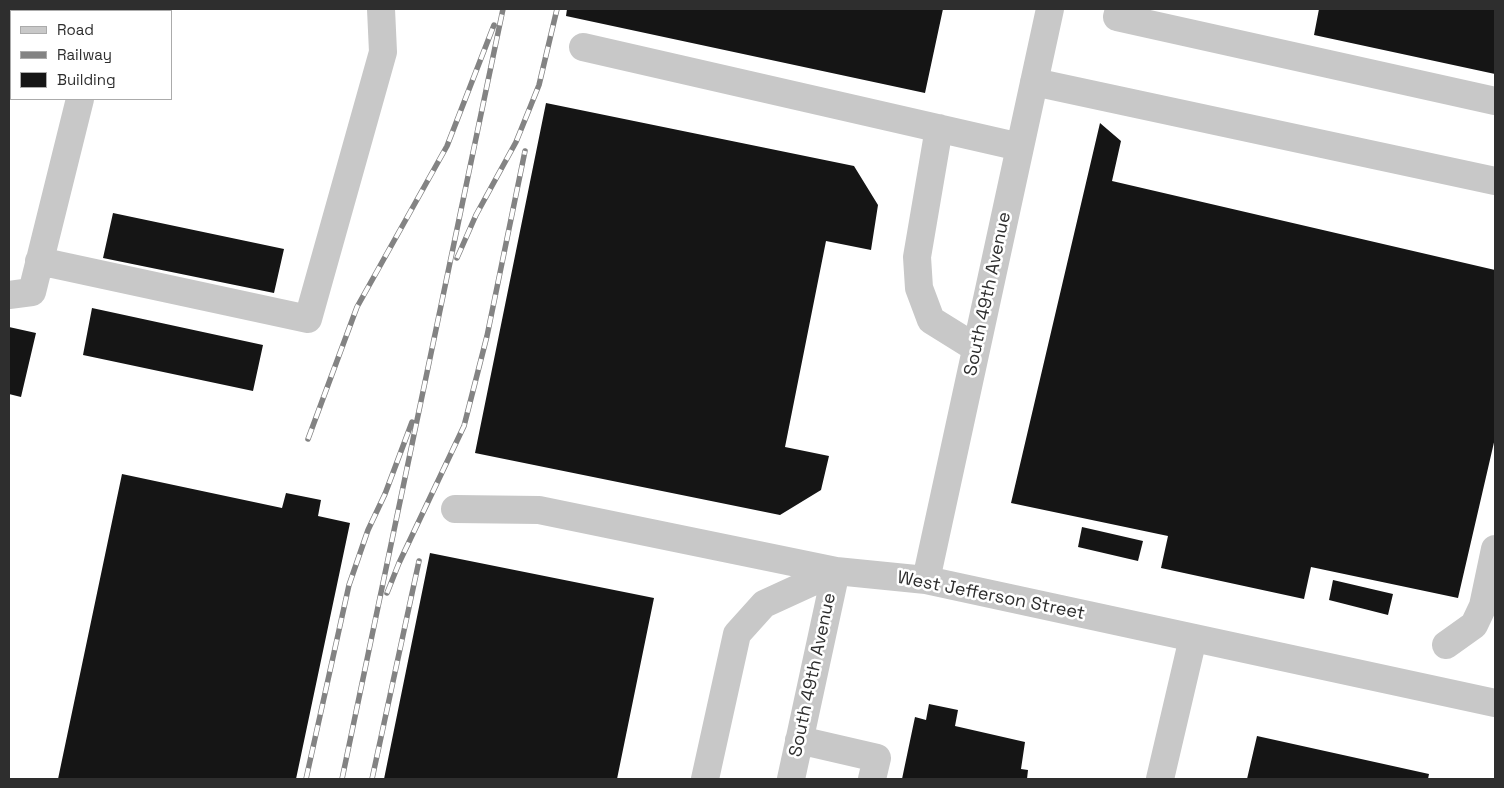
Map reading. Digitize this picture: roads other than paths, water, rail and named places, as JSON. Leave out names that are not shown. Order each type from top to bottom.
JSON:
[{"type":"street","points":[[39,261],[308,319],[383,52],[382,9]]},
{"type":"street","name":"South 49th Avenue","points":[[926,580],[1050,9]]},
{"type":"street","points":[[1119,9],[1117,17],[1495,101]]},
{"type":"street","points":[[583,47],[1020,147]]},
{"type":"street","points":[[1034,82],[1495,181]]},
{"type":"street","points":[[9,294],[32,292],[80,100]]},
{"type":"street","points":[[939,128],[917,257],[919,288],[931,320],[976,348]]},
{"type":"street","name":"West Jefferson Street","points":[[454,509],[539,510],[836,571],[926,580],[1495,703]]},
{"type":"street","points":[[1446,645],[1474,625],[1483,606],[1495,549]]},
{"type":"street","points":[[705,779],[737,634],[764,604],[836,571]]},
{"type":"street","name":"South 49th Avenue","points":[[791,779],[836,571]]},
{"type":"street","points":[[1160,779],[1193,638]]},
{"type":"street","points":[[799,740],[877,758],[872,779]]},
{"type":"railway","points":[[342,779],[503,9]]},
{"type":"railway","points":[[457,258],[476,215],[516,142],[531,105],[539,85],[557,9]]},
{"type":"railway","points":[[308,439],[357,307],[447,146],[494,25]]},
{"type":"railway","points":[[387,593],[399,563],[464,426],[487,336],[525,151]]},
{"type":"railway","points":[[306,779],[349,585],[368,530],[385,494],[412,422]]},
{"type":"railway","points":[[372,779],[419,561]]}]
